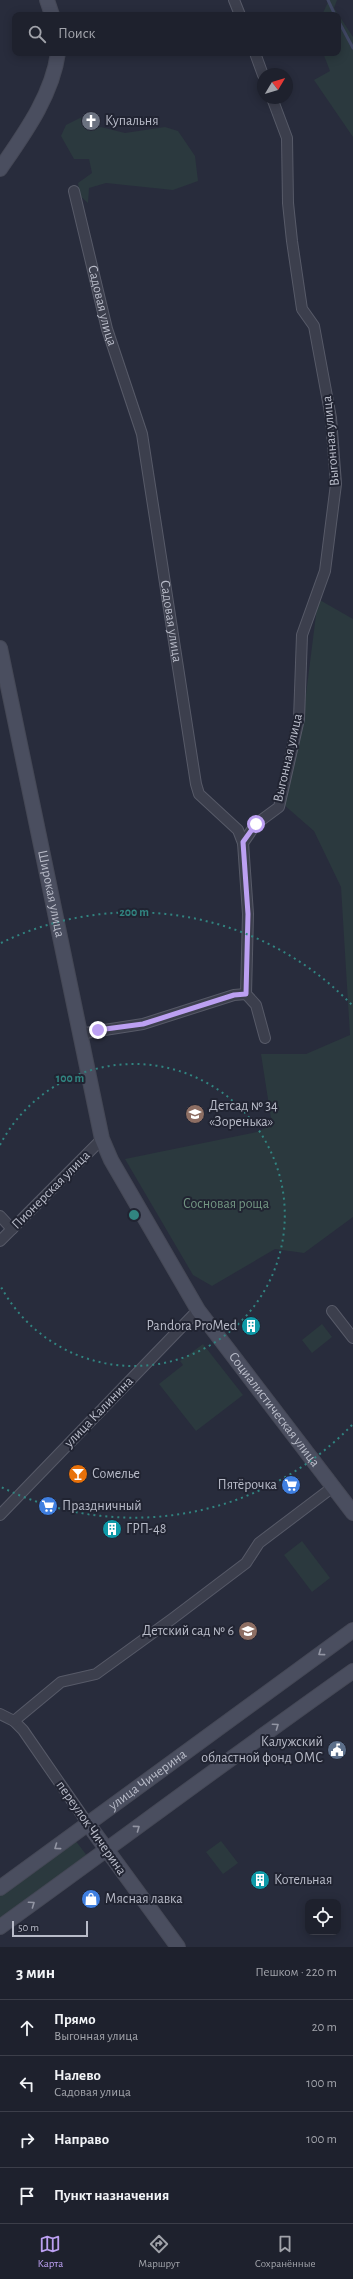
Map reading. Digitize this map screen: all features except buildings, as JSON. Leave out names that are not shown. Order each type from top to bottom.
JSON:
[{"type":"street","points":[[47,0],[51,12]]},
{"type":"street","points":[[234,0],[239,12]]},
{"type":"street","points":[[0,169],[24,135],[51,83],[57,56]]},
{"type":"street","points":[[256,56],[260,68]]},
{"type":"street","name":"Выгонная улица","points":[[243,842],[256,824],[279,807],[299,720],[302,634],[325,570],[336,484],[331,418],[314,326],[302,309],[292,241],[288,203],[287,138],[274,104]]},
{"type":"street","name":"Садовая улица","points":[[74,191],[107,330],[142,434],[196,784],[199,794],[238,830],[243,842],[248,914],[246,994]]},
{"type":"street","name":"Широкая улица","points":[[0,648],[78,1034],[102,1139]]},
{"type":"street","points":[[78,1034],[143,1024],[234,995],[246,994],[256,1005],[265,1038]]},
{"type":"street","name":"Пионерская улица","points":[[0,1241],[102,1139]]},
{"type":"street","name":"Социалистическая улица","points":[[102,1139],[111,1160],[198,1310],[353,1513]]},
{"type":"street","points":[[0,1216],[12,1229]]},
{"type":"street","name":"улица Калинина","points":[[0,1515],[198,1310]]},
{"type":"street","points":[[332,1311],[353,1338]]},
{"type":"street","points":[[14,1721],[61,1682],[96,1674],[172,1619],[246,1563],[259,1543],[333,1487]]},
{"type":"street","name":"улица Чичерина","points":[[0,1888],[353,1630]]},
{"type":"street","points":[[0,1926],[107,1851],[259,1737],[353,1671]]},
{"type":"street","name":"переулок Чичерина","points":[[0,1714],[14,1721],[178,1947]]},
{"type":"green space","points":[[329,0],[337,0],[334,8],[337,12],[323,12]]},
{"type":"green space","points":[[341,19],[353,37],[353,137],[314,80],[330,71],[324,56],[341,56]]},
{"type":"green space","points":[[82,117],[87,130],[101,127],[125,133],[165,127],[178,131],[195,156],[198,181],[173,190],[106,183],[89,188],[88,203],[80,196],[78,183],[92,173],[89,159],[74,159],[61,136],[66,125]]},
{"type":"green space","name":"Сосновая роща","points":[[318,599],[353,619],[353,1217],[304,1253],[275,1249],[212,1286],[193,1275],[125,1159],[257,1132],[272,1125],[261,1054],[306,1054],[350,1035],[341,887],[314,831],[283,804],[303,718]]},
{"type":"green space","points":[[322,1324],[332,1337],[312,1353],[302,1340]]},
{"type":"green space","points":[[203,1344],[243,1395],[196,1431],[159,1384],[183,1365],[180,1361]]},
{"type":"green space","points":[[302,1541],[330,1578],[312,1592],[284,1555]]},
{"type":"green space","points":[[72,1836],[91,1861],[0,1926],[0,1888]]},
{"type":"green space","points":[[221,1841],[238,1863],[223,1874],[206,1852]]},
{"type":"waterway","points":[[328,0],[334,12]]},
{"type":"waterway","points":[[341,26],[353,48]]},
{"type":"place","name":"Купальня","points":[[91,121]]},
{"type":"place","name":"Детсад № 34 «Зоренька»","points":[[195,1114]]},
{"type":"place","name":"Pandora ProMed","points":[[251,1326]]},
{"type":"place","name":"Сомелье","points":[[78,1474]]},
{"type":"place","name":"Пятёрочка","points":[[291,1485]]},
{"type":"place","name":"Праздничный","points":[[48,1506]]},
{"type":"place","name":"ГРП-48","points":[[112,1529]]},
{"type":"place","name":"Детский сад № 6","points":[[248,1631]]},
{"type":"place","name":"Калужский областной фонд ОМС","points":[[337,1750]]},
{"type":"place","name":"Котельная","points":[[260,1880]]},
{"type":"place","name":"Мясная лавка","points":[[91,1899]]},
{"type":"route","points":[[98,1030],[143,1024],[234,995],[246,994],[248,914],[243,842],[256,824]]}]
